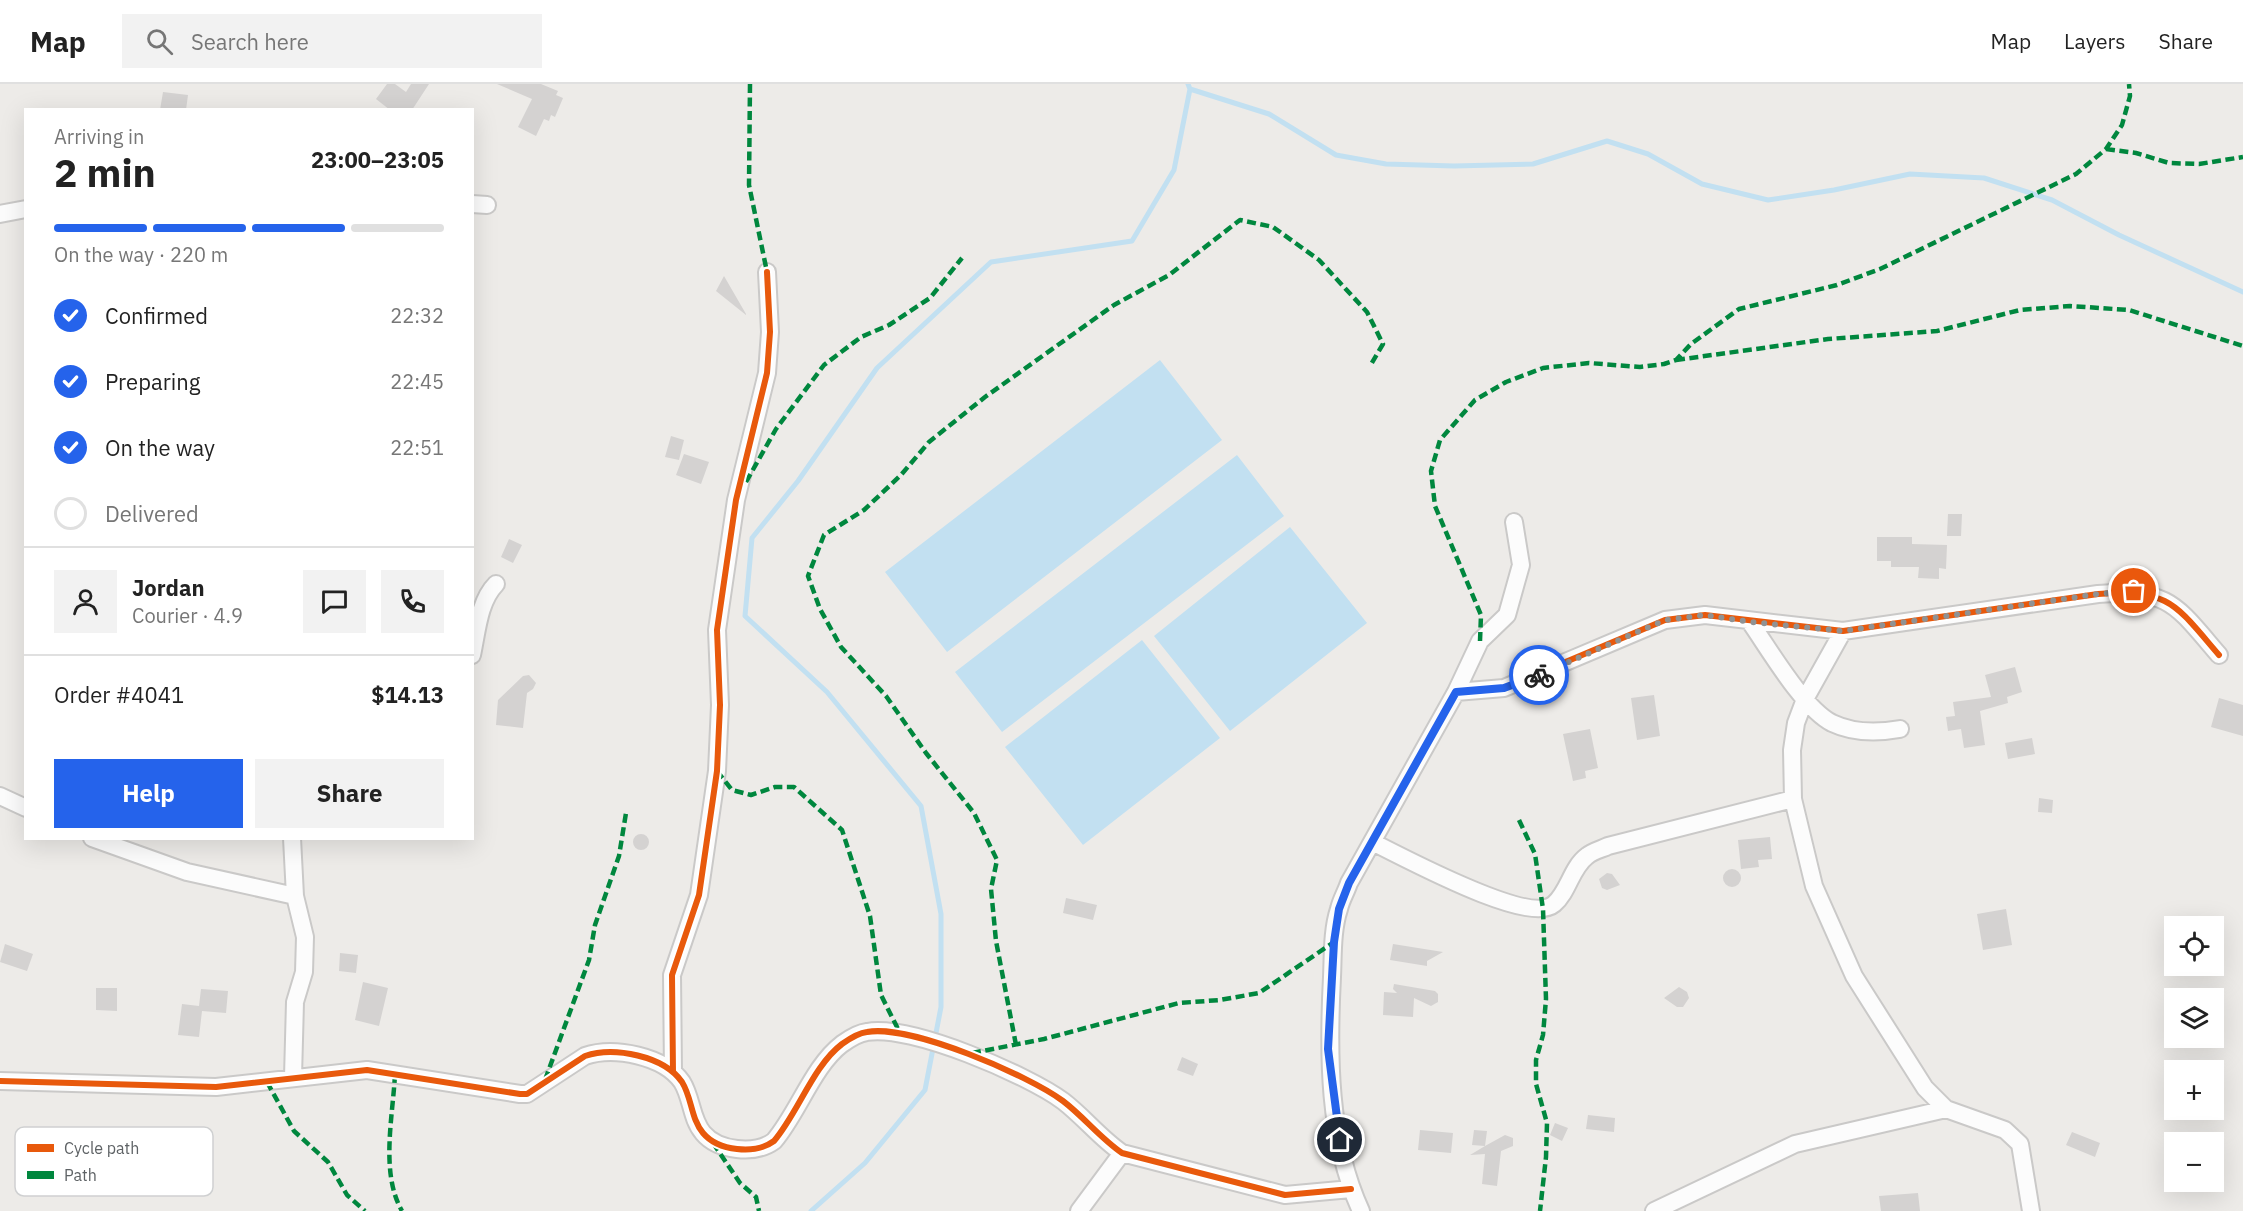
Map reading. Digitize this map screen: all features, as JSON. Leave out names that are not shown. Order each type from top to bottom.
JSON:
[{"type":"street","points":[[0,214],[24,209]]},
{"type":"street","points":[[673,1072],[672,975],[699,895],[717,771],[720,705],[717,630],[736,500],[767,373],[770,332],[767,272]]},
{"type":"street","points":[[1361,1211],[1351,1189],[1340,1140],[1328,1049],[1334,942],[1339,909],[1372,842],[1456,692],[1480,641],[1507,615],[1521,565],[1514,522]]},
{"type":"street","points":[[474,647],[485,600],[496,584]]},
{"type":"street","points":[[1456,692],[1504,688],[1665,620],[1705,615],[1843,631],[2098,594],[2134,591],[2160,597],[2182,612],[2220,655]]},
{"type":"street","points":[[1750,622],[1805,699],[1831,722],[1860,732],[1900,729]]},
{"type":"street","points":[[1843,631],[1805,699],[1796,723],[1792,750],[1793,799],[1814,886],[1854,976],[1925,1088],[1946,1109],[2005,1130],[2020,1144],[2031,1211]]},
{"type":"street","points":[[0,796],[24,807]]},
{"type":"street","points":[[1372,842],[1468,889],[1523,908],[1543,909],[1552,905],[1563,893],[1572,874],[1587,855],[1608,846],[1793,799]]},
{"type":"street","points":[[98,840],[187,872],[295,896]]},
{"type":"street","points":[[292,840],[295,896],[305,937],[304,972],[294,1002],[293,1077]]},
{"type":"street","points":[[0,1081],[216,1087],[367,1070],[527,1094],[585,1056],[611,1053],[646,1059],[673,1072],[682,1083],[696,1123],[707,1137],[712,1142],[746,1151],[767,1147],[783,1131],[826,1060],[842,1044],[856,1035],[873,1031],[950,1046],[1064,1102],[1106,1142],[1122,1153],[1285,1195],[1351,1189]]},
{"type":"street","points":[[1654,1211],[1795,1144],[1946,1109]]},
{"type":"street","points":[[1079,1211],[1122,1153]]},
{"type":"water","points":[[1160,360],[1222,440],[947,652],[885,572]]},
{"type":"water","points":[[1237,455],[1284,516],[1002,732],[955,672]]},
{"type":"water","points":[[1290,527],[1367,623],[1230,731],[1154,636]]},
{"type":"water","points":[[1142,640],[1220,738],[1083,845],[1005,747]]},
{"type":"building","points":[[387,84],[395,84],[406,92],[411,84],[429,84],[413,108],[387,108],[376,99]]},
{"type":"building","points":[[497,84],[541,84],[558,91],[556,95],[563,98],[555,117],[551,115],[549,121],[544,119],[536,136],[518,127],[532,99]]},
{"type":"building","points":[[163,92],[188,95],[186,108],[160,108]]},
{"type":"building","points":[[724,276],[746,314],[746,315],[716,291]]},
{"type":"building","points":[[671,436],[684,440],[679,460],[665,457]]},
{"type":"building","points":[[684,454],[709,462],[701,484],[676,475]]},
{"type":"building","points":[[1948,514],[1962,514],[1961,536],[1947,536]]},
{"type":"building","points":[[1877,537],[1912,537],[1912,544],[1947,545],[1946,569],[1939,568],[1939,579],[1918,578],[1919,567],[1891,567],[1891,561],[1877,561]]},
{"type":"building","points":[[509,539],[522,545],[513,563],[501,557]]},
{"type":"building","points":[[2015,667],[2022,692],[2007,697],[2008,703],[1980,711],[1985,745],[1964,748],[1961,729],[1948,731],[1946,717],[1955,716],[1953,702],[1991,697],[1985,675]]},
{"type":"building","points":[[529,675],[536,683],[527,693],[523,728],[496,725],[498,700],[523,676]]},
{"type":"building","points":[[1654,695],[1660,736],[1637,740],[1631,698]]},
{"type":"building","points":[[2219,698],[2243,705],[2243,736],[2211,727]]},
{"type":"building","points":[[1590,729],[1598,768],[1585,771],[1586,778],[1573,781],[1563,734]]},
{"type":"building","points":[[2032,738],[2035,754],[2008,759],[2005,743]]},
{"type":"building","points":[[2039,798],[2053,800],[2052,813],[2038,812]]},
{"type":"building","points":[[638,834],[644,834],[649,842],[647,848],[638,850],[633,845],[633,839]]},
{"type":"building","points":[[1770,837],[1772,859],[1758,860],[1759,867],[1741,869],[1738,840]]},
{"type":"building","points":[[1732,869],[1738,872],[1741,878],[1738,884],[1732,887],[1726,884],[1723,878],[1726,872]]},
{"type":"building","points":[[1607,873],[1612,874],[1620,885],[1607,890],[1602,888],[1599,879]]},
{"type":"building","points":[[1066,898],[1097,905],[1093,920],[1063,913]]},
{"type":"building","points":[[2006,909],[2012,945],[1983,950],[1977,914]]},
{"type":"building","points":[[5,944],[33,954],[27,971],[0,962]]},
{"type":"building","points":[[1393,944],[1443,952],[1427,961],[1427,966],[1390,960]]},
{"type":"building","points":[[340,953],[358,955],[356,973],[339,971]]},
{"type":"building","points":[[363,982],[388,988],[379,1026],[355,1020]]},
{"type":"building","points":[[1394,984],[1435,991],[1438,994],[1438,1002],[1431,1006],[1414,998],[1413,1017],[1383,1015],[1384,992],[1397,993],[1393,989]]},
{"type":"building","points":[[1679,987],[1687,992],[1689,998],[1683,1007],[1677,1007],[1664,998]]},
{"type":"building","points":[[96,988],[117,988],[117,1011],[96,1010]]},
{"type":"building","points":[[201,989],[228,991],[226,1013],[202,1011],[199,1037],[178,1035],[182,1004],[199,1006]]},
{"type":"building","points":[[1182,1057],[1198,1064],[1193,1076],[1177,1070]]},
{"type":"building","points":[[1588,1115],[1615,1118],[1614,1132],[1586,1129]]},
{"type":"building","points":[[1555,1123],[1568,1128],[1562,1141],[1550,1135]]},
{"type":"building","points":[[1420,1130],[1453,1133],[1451,1153],[1418,1150]]},
{"type":"building","points":[[1474,1130],[1487,1131],[1485,1146],[1472,1145]]},
{"type":"building","points":[[2072,1132],[2100,1143],[2095,1157],[2066,1145]]},
{"type":"building","points":[[1505,1135],[1513,1138],[1513,1146],[1501,1151],[1497,1186],[1482,1184],[1485,1154],[1470,1155]]},
{"type":"building","points":[[1918,1193],[1920,1211],[1881,1211],[1879,1196]]},
{"type":"waterway","points":[[811,1211],[865,1163],[925,1090],[941,1007],[941,914],[921,806],[827,692],[745,616],[752,538],[798,481],[877,368],[991,262],[1132,241],[1174,170],[1190,89],[1188,84]]},
{"type":"waterway","points":[[1190,89],[1269,114],[1336,155],[1386,164],[1454,166],[1533,164],[1607,141],[1648,154],[1702,184],[1768,200],[1834,190],[1910,174],[1984,178],[2052,200],[2119,235],[2243,292]]},
{"type":"marked path","points":[[750,84],[749,185],[767,272]]},
{"type":"marked path","points":[[1480,641],[1481,615],[1435,506],[1431,471],[1440,440],[1475,400],[1506,382],[1543,368],[1589,363],[1640,367],[1664,364],[1676,360],[1691,344],[1739,309],[1837,285],[1880,269],[2076,174],[2106,149],[2122,125],[2130,96],[2129,84]]},
{"type":"marked path","points":[[2106,149],[2136,153],[2169,163],[2199,164],[2243,157]]},
{"type":"marked path","points":[[1016,1045],[996,941],[991,889],[997,860],[974,813],[926,753],[886,696],[841,647],[820,609],[808,576],[824,535],[864,510],[901,475],[929,442],[985,397],[1114,305],[1169,275],[1240,220],[1273,227],[1319,260],[1367,312],[1383,344],[1370,366]]},
{"type":"marked path","points":[[746,482],[776,429],[824,365],[861,337],[889,325],[930,298],[962,258]]},
{"type":"marked path","points":[[1676,360],[1828,339],[1937,331],[2020,310],[2070,306],[2129,310],[2243,346]]},
{"type":"marked path","points":[[717,771],[732,790],[751,795],[775,787],[794,787],[842,830],[870,916],[881,995],[901,1035]]},
{"type":"marked path","points":[[545,1080],[589,960],[595,925],[619,856],[626,813]]},
{"type":"marked path","points":[[1519,820],[1535,854],[1543,909],[1546,999],[1543,1035],[1536,1060],[1536,1084],[1547,1123],[1540,1211]]},
{"type":"marked path","points":[[972,1053],[1044,1039],[1179,1003],[1220,1000],[1259,993],[1334,942]]},
{"type":"marked path","points":[[395,1074],[389,1144],[391,1179],[402,1211]]},
{"type":"marked path","points":[[267,1082],[294,1131],[328,1162],[347,1195],[365,1211]]},
{"type":"marked path","points":[[713,1143],[740,1183],[756,1197],[759,1211]]},
{"type":"cycle path","points":[[673,1072],[672,975],[699,895],[717,771],[720,705],[717,630],[736,500],[767,373],[770,332],[767,272]]},
{"type":"cycle path","points":[[1456,692],[1504,688],[1665,620],[1705,615],[1843,631],[2098,594],[2141,594],[2169,604],[2192,623],[2219,655]]},
{"type":"cycle path","points":[[0,1081],[216,1087],[367,1070],[527,1094],[585,1056],[597,1053],[624,1053],[651,1060],[674,1073],[685,1088],[696,1121],[703,1133],[718,1144],[747,1149],[757,1148],[774,1141],[783,1130],[814,1077],[832,1053],[842,1044],[864,1033],[886,1032],[939,1043],[1024,1078],[1063,1101],[1122,1153],[1285,1195],[1351,1189]]},
{"type":"way so far","points":[[1539,675],[1665,620],[1686,615],[1705,615],[1843,631],[2098,594],[2134,591]]},
{"type":"route","points":[[1340,1140],[1328,1049],[1334,942],[1339,909],[1349,883],[1456,692],[1504,688],[1539,675]]}]
